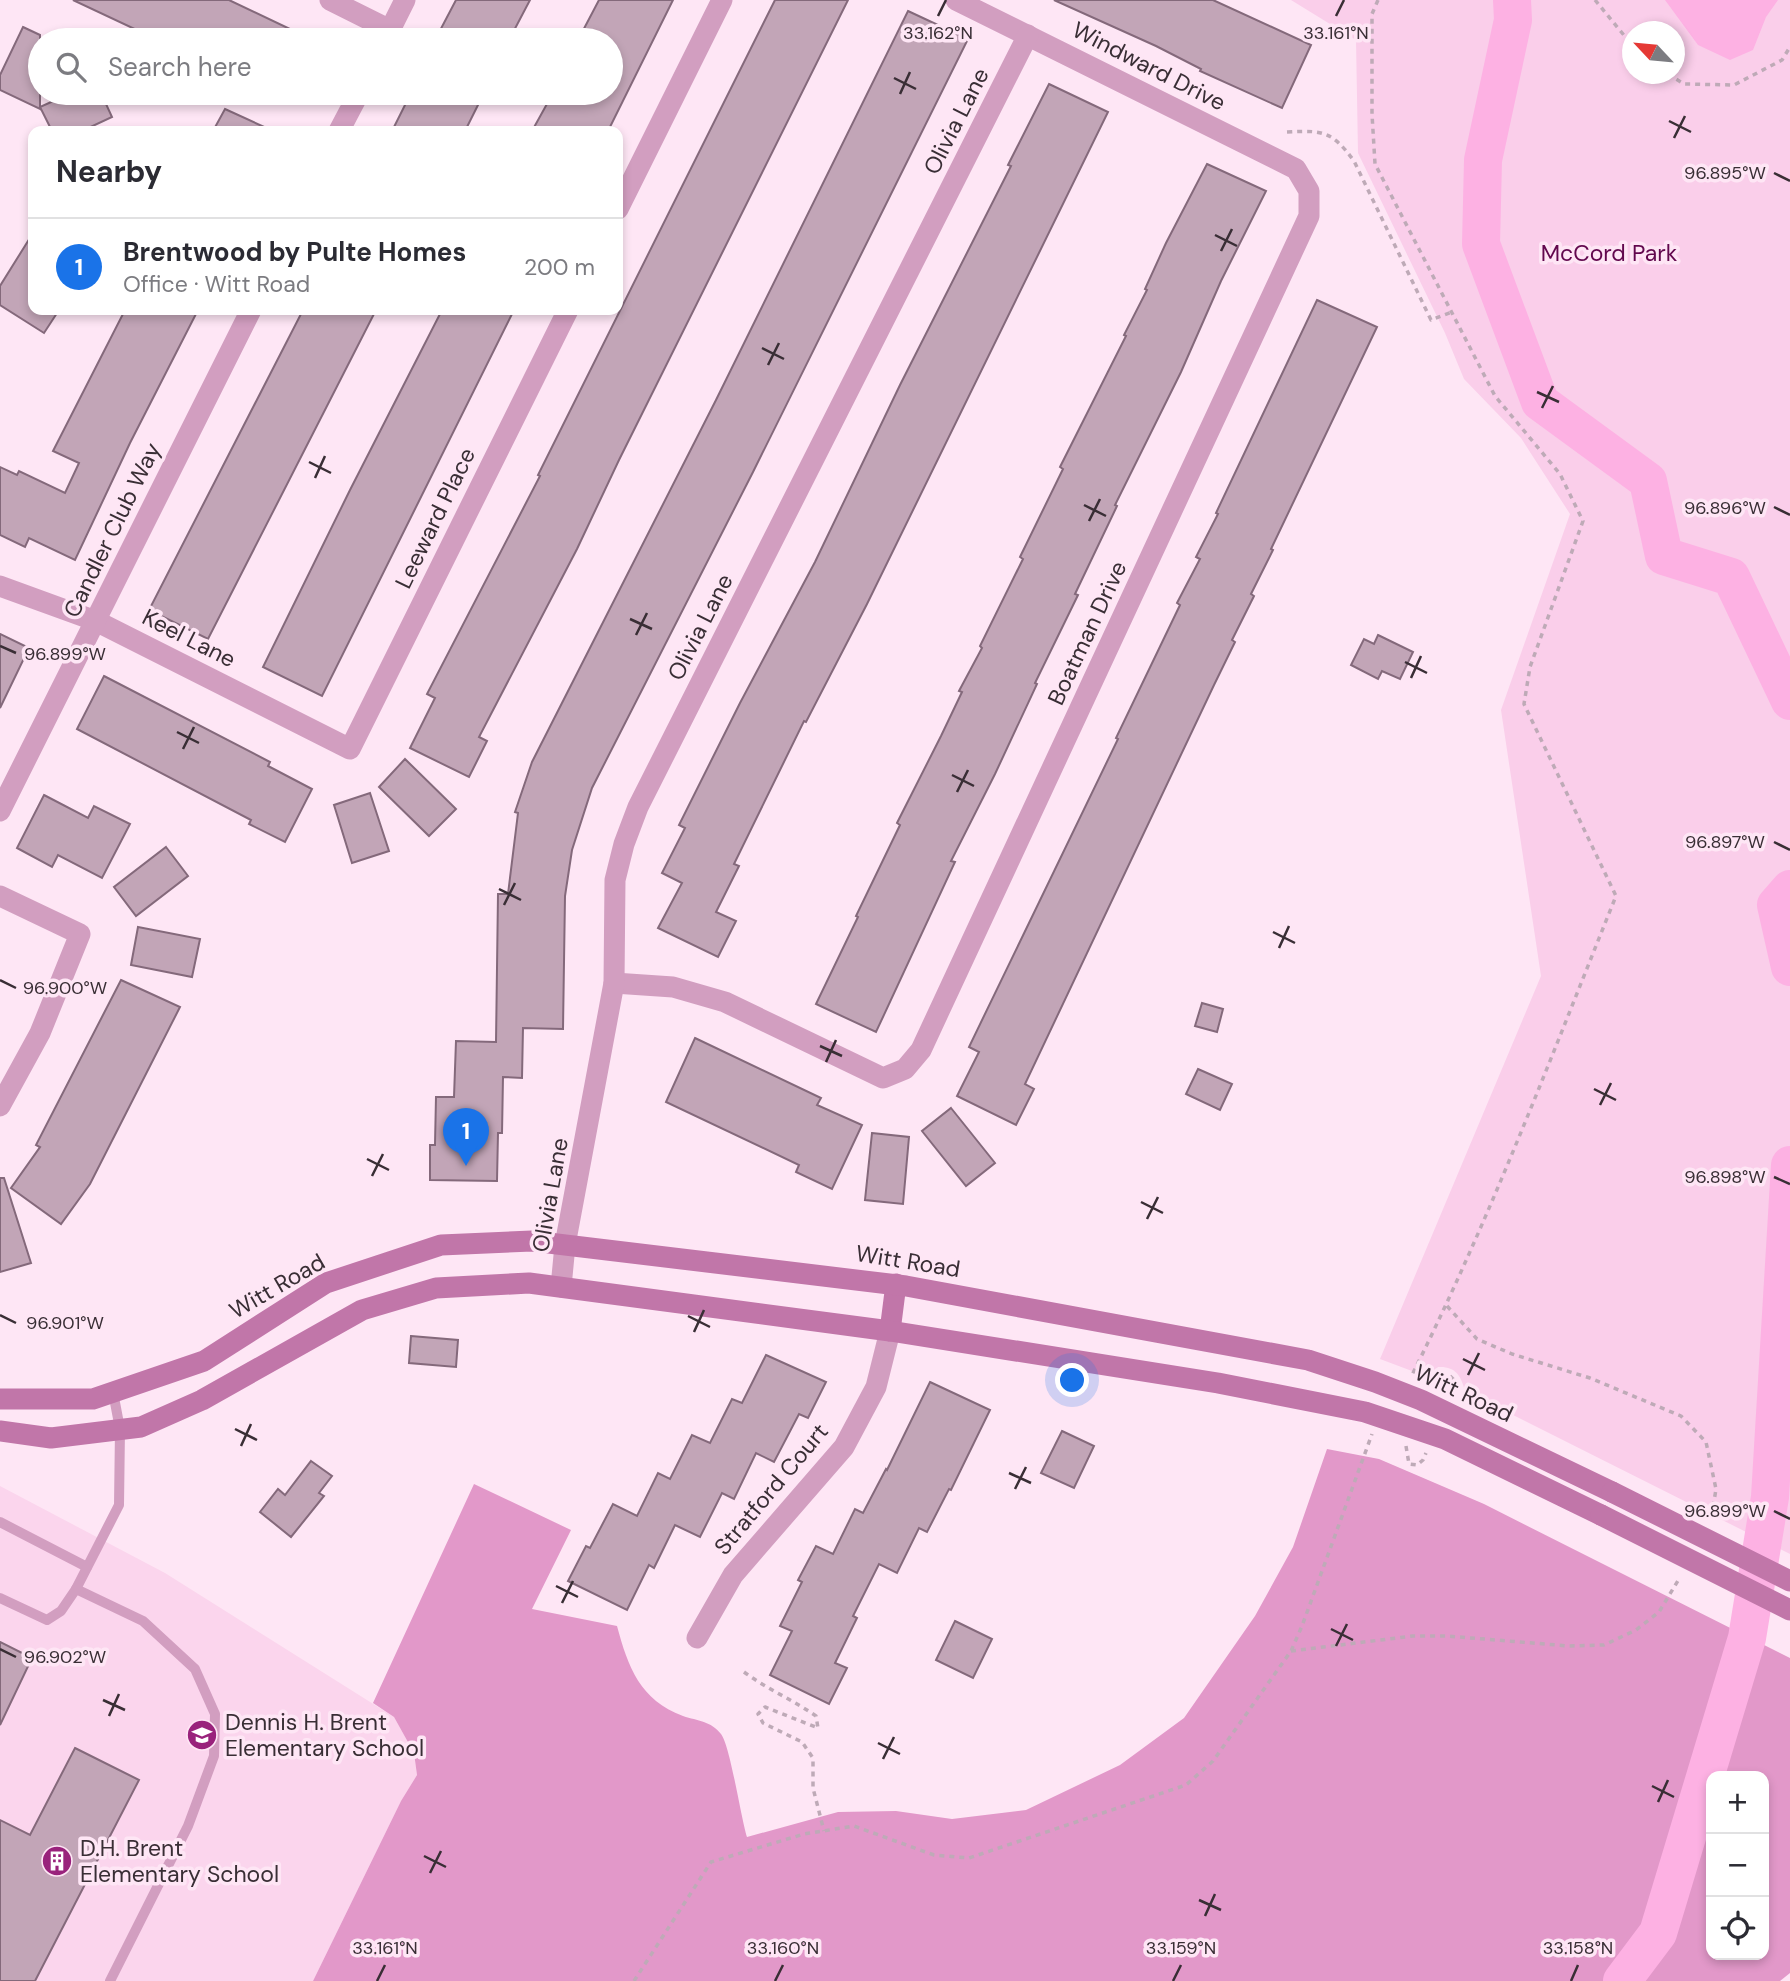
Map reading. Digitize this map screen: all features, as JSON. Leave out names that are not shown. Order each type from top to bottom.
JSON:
[{"type":"street","points":[[330,0],[376,28]]},
{"type":"street","points":[[391,28],[405,0]]},
{"type":"street","points":[[623,199],[722,0]]},
{"type":"street","name":"Windward Drive","points":[[956,0],[1296,169],[1309,191]]},
{"type":"street","name":"Olivia Lane","points":[[562,1287],[565,1245],[614,983],[615,880],[624,844],[638,807],[1028,35]]},
{"type":"street","points":[[342,126],[353,105]]},
{"type":"street","name":"Boatman Drive","points":[[614,983],[673,987],[725,1002],[883,1078],[905,1069],[921,1050],[1310,216],[1309,191]]},
{"type":"street","name":"Candler Club Way","points":[[0,811],[249,315]]},
{"type":"street","name":"Leeward Place","points":[[350,749],[566,315]]},
{"type":"street","name":"Keel Lane","points":[[0,586],[96,621],[350,749]]},
{"type":"street","points":[[0,896],[80,934],[40,1033],[0,1106]]},
{"type":"street","name":"Witt Road","points":[[0,1399],[93,1399],[204,1361],[327,1283],[441,1245],[532,1241],[897,1284],[1308,1360],[1421,1400],[1790,1581]]},
{"type":"street","points":[[0,1431],[51,1438],[141,1427],[202,1401],[362,1310],[436,1288],[529,1283],[890,1331],[1193,1378],[1365,1412],[1445,1439],[1790,1610]]},
{"type":"street","points":[[890,1331],[897,1284]]},
{"type":"street","points":[[254,1329],[271,1362]]},
{"type":"street","name":"Stratford Court","points":[[697,1638],[733,1575],[844,1447],[876,1387],[890,1331]]},
{"type":"lane","points":[[0,1598],[47,1620],[61,1611],[76,1589],[119,1505],[120,1429],[113,1392]]},
{"type":"lane","points":[[0,1522],[87,1567]]},
{"type":"lane","points":[[76,1589],[143,1621],[195,1669],[215,1714],[214,1756],[188,1826],[110,1981]]},
{"type":"path","points":[[1378,0],[1372,14],[1375,164],[1495,396],[1560,474],[1583,521],[1530,667],[1524,704],[1616,896],[1506,1170],[1447,1306],[1410,1378]]},
{"type":"path","points":[[1595,0],[1622,32]]},
{"type":"path","points":[[1684,84],[1734,85],[1782,60],[1790,47]]},
{"type":"path","points":[[1287,132],[1313,131],[1338,139],[1354,161],[1431,320],[1452,313]]},
{"type":"path","points":[[1447,1306],[1476,1339],[1512,1354],[1590,1378],[1681,1416],[1706,1442],[1716,1489],[1711,1522]]},
{"type":"path","points":[[1434,1386],[1440,1377],[1448,1374],[1454,1380],[1450,1394]]},
{"type":"path","points":[[634,1981],[711,1862],[804,1834],[854,1826],[933,1855],[969,1858],[1186,1785],[1213,1761],[1291,1651],[1374,1429]]},
{"type":"path","points":[[1406,1444],[1409,1464],[1416,1465],[1423,1460],[1427,1452]]},
{"type":"path","points":[[1291,1651],[1413,1636],[1447,1636],[1569,1646],[1604,1645],[1636,1630],[1658,1612],[1685,1569]]},
{"type":"path","points":[[744,1672],[816,1716],[818,1728],[765,1707],[758,1714],[764,1723],[802,1742],[813,1759],[813,1788],[824,1831]]},
{"type":"shaded area","points":[[1665,0],[1778,0],[1766,17],[1753,50],[1730,60],[1698,45],[1685,27],[1685,21],[1680,21]]},
{"type":"shaded area","points":[[1327,1449],[1379,1459],[1484,1504],[1790,1658],[1790,1973],[1780,1981],[313,1981],[401,1801],[417,1775],[414,1753],[394,1717],[373,1703],[474,1484],[571,1530],[532,1609],[617,1626],[631,1668],[646,1691],[668,1709],[709,1724],[721,1734],[728,1752],[747,1837],[838,1812],[896,1811],[952,1819],[1026,1810],[1120,1765],[1184,1718],[1255,1616],[1293,1547]]},
{"type":"shaded area","name":"Dennis H. Brent Elementary School","points":[[0,1486],[165,1573],[394,1717],[414,1753],[417,1775],[401,1801],[313,1981],[0,1981]]},
{"type":"green space","name":"McCord Park","points":[[1291,0],[1790,0],[1790,1554],[1465,1391],[1459,1376],[1449,1368],[1438,1367],[1428,1377],[1380,1359],[1541,976],[1501,710],[1570,514],[1521,438],[1464,379],[1445,333],[1358,153],[1356,40]]},
{"type":"building","points":[[73,0],[229,0],[288,28],[132,28]]},
{"type":"building","points":[[456,0],[530,0],[515,28],[441,28]]},
{"type":"building","points":[[599,0],[673,0],[623,101],[623,28],[584,28]]},
{"type":"building","points":[[775,0],[848,0],[577,549],[479,737],[487,741],[469,777],[410,748],[435,698],[427,694],[540,476],[538,475],[618,315],[623,315],[623,305]]},
{"type":"building","points":[[1054,0],[1213,0],[1311,45],[1282,108]]},
{"type":"building","points":[[908,11],[968,39],[753,472],[592,788],[572,850],[565,896],[563,1029],[523,1028],[522,1078],[503,1077],[502,1133],[498,1133],[497,1181],[430,1180],[430,1145],[435,1145],[436,1097],[454,1097],[456,1041],[496,1042],[498,894],[508,894],[518,813],[515,812],[532,762],[716,400]]},
{"type":"building","points":[[23,27],[28,29],[28,103],[0,90],[0,75]]},
{"type":"building","points":[[1049,84],[1108,112],[867,604],[806,722],[804,721],[734,864],[739,866],[716,912],[736,921],[718,957],[658,928],[682,883],[662,873],[685,828],[679,825],[815,562]]},
{"type":"building","points":[[106,105],[112,117],[93,126],[50,126],[40,107]]},
{"type":"building","points":[[405,105],[478,105],[468,126],[394,126]]},
{"type":"building","points":[[546,105],[621,105],[610,126],[535,126]]},
{"type":"building","points":[[225,109],[262,126],[216,126]]},
{"type":"building","points":[[1207,164],[1266,191],[1115,505],[1117,506],[1075,594],[1078,595],[995,774],[951,861],[955,862],[876,1032],[816,1004],[900,825],[897,823],[962,692],[959,691],[1023,559],[1020,557],[1063,469],[1060,467],[1126,336],[1124,335],[1147,290],[1145,289],[1166,243]]},
{"type":"building","points":[[28,241],[28,315],[56,315],[44,333],[0,305],[0,286]]},
{"type":"building","points":[[1317,300],[1377,327],[1271,549],[1273,550],[1251,594],[1254,596],[1232,640],[1235,642],[1025,1084],[1034,1089],[1016,1125],[957,1096],[979,1052],[969,1047],[1118,739],[1116,738],[1180,605],[1177,603],[1200,559],[1196,557]]},
{"type":"building","points":[[122,315],[195,315],[130,443],[75,560],[29,538],[25,547],[0,535],[0,467],[17,475],[19,471],[65,493],[79,463],[53,451]]},
{"type":"building","points":[[300,315],[373,315],[208,639],[149,610]]},
{"type":"building","points":[[439,315],[512,315],[322,696],[263,667]]},
{"type":"building","points":[[0,634],[29,648],[0,708]]},
{"type":"building","points":[[1378,635],[1413,652],[1400,679],[1382,671],[1378,679],[1351,665],[1364,639],[1374,644]]},
{"type":"building","points":[[104,676],[270,762],[268,766],[312,789],[285,842],[249,824],[251,820],[77,729]]},
{"type":"building","points":[[405,759],[456,809],[429,836],[379,787]]},
{"type":"building","points":[[370,793],[389,851],[352,863],[334,805]]},
{"type":"building","points":[[44,795],[88,818],[94,806],[130,824],[102,878],[58,855],[52,867],[17,848]]},
{"type":"building","points":[[166,847],[188,876],[136,916],[114,887]]},
{"type":"building","points":[[138,927],[200,939],[192,977],[131,965]]},
{"type":"building","points":[[121,980],[180,1007],[90,1184],[61,1224],[11,1188],[40,1147],[36,1145]]},
{"type":"building","points":[[1202,1003],[1223,1009],[1217,1032],[1195,1026]]},
{"type":"building","points":[[695,1038],[821,1098],[817,1105],[862,1125],[832,1189],[796,1172],[799,1165],[666,1102]]},
{"type":"building","points":[[1198,1069],[1232,1084],[1220,1110],[1186,1094]]},
{"type":"building","points":[[951,1108],[995,1163],[966,1186],[922,1131]]},
{"type":"building","points":[[872,1133],[909,1137],[903,1204],[865,1200]]},
{"type":"building","points":[[0,1178],[4,1178],[31,1263],[0,1272]]},
{"type":"building","points":[[411,1336],[458,1340],[456,1367],[409,1363]]},
{"type":"building","points":[[766,1355],[826,1382],[808,1418],[799,1414],[774,1462],[756,1453],[734,1499],[722,1493],[700,1537],[675,1525],[654,1568],[649,1565],[627,1610],[568,1581],[586,1546],[590,1548],[613,1504],[637,1516],[658,1473],[670,1479],[692,1435],[710,1443],[732,1399],[742,1403]]},
{"type":"building","points":[[930,1382],[990,1410],[927,1532],[919,1528],[897,1573],[879,1564],[853,1616],[857,1618],[835,1663],[847,1668],[829,1704],[770,1675],[792,1631],[780,1626],[802,1582],[798,1580],[816,1546],[833,1554],[855,1509],[863,1513]]},
{"type":"building","points":[[1062,1431],[1094,1446],[1074,1488],[1041,1473]]},
{"type":"building","points":[[311,1461],[332,1476],[319,1493],[324,1496],[291,1537],[260,1512],[278,1489],[285,1495]]},
{"type":"building","points":[[955,1621],[992,1639],[973,1678],[936,1660]]},
{"type":"building","points":[[0,1642],[32,1658],[0,1725]]},
{"type":"building","name":"D.H. Brent Elementary School","points":[[75,1748],[139,1780],[35,1981],[0,1981],[0,1820],[30,1835]]},
{"type":"waterway","points":[[1512,0],[1513,20],[1483,160],[1481,244],[1540,402],[1648,481],[1664,556],[1731,577],[1790,701]]},
{"type":"waterway","points":[[1790,889],[1776,905],[1790,967]]},
{"type":"waterway","points":[[1622,1981],[1658,1933],[1747,1638],[1770,1497],[1790,1165]]},
{"type":"place","name":"Brentwood by Pulte Homes","points":[[466,1166]]},
{"type":"place","name":"Dennis H. Brent Elementary School","points":[[202,1735]]},
{"type":"place","name":"D.H. Brent Elementary School","points":[[57,1861]]}]
